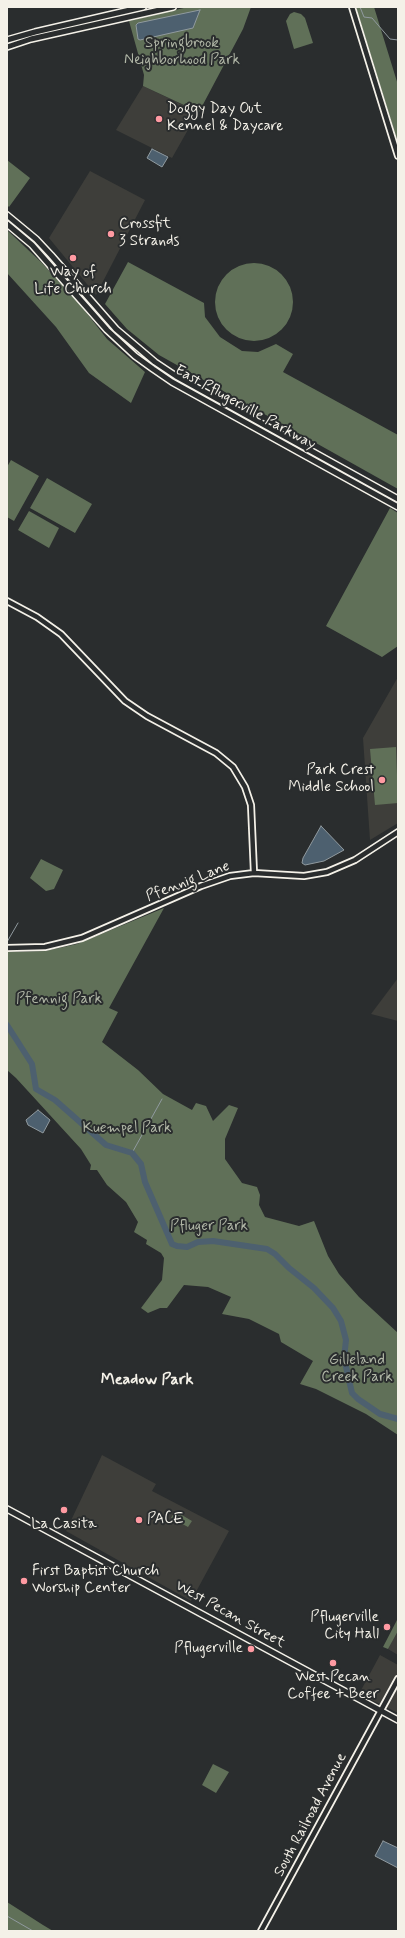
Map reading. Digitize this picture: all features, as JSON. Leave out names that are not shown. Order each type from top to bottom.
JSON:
[{"type":"main road","points":[[7,40],[34,32],[143,7]]},
{"type":"main road","points":[[7,47],[31,39],[173,7]]},
{"type":"main road","name":"East Pflugerville Parkway","points":[[7,215],[51,255],[96,307],[136,348],[176,376],[398,500]]},
{"type":"main road","name":"East Pflugerville Parkway","points":[[7,224],[32,245],[107,330],[135,356],[172,382],[398,507]]},
{"type":"main road","name":"West Pecan Street","points":[[7,1509],[398,1720]]},
{"type":"street","points":[[352,7],[398,156]]},
{"type":"street","points":[[7,601],[61,634],[130,705],[147,716],[216,753],[233,767],[246,787],[251,806],[254,873]]},
{"type":"street","name":"Pfennig Lane","points":[[7,948],[45,947],[82,938],[222,878],[254,873],[304,876],[327,872],[355,860],[398,832]]},
{"type":"street","name":"South Railroad Avenue","points":[[261,1931],[398,1679]]},
{"type":"shaded area","points":[[143,86],[198,112],[172,158],[116,130]]},
{"type":"shaded area","points":[[90,171],[145,200],[96,295],[49,238]]},
{"type":"shaded area","name":"Park Crest Middle School","points":[[398,677],[398,823],[370,840],[363,738]]},
{"type":"shaded area","points":[[398,978],[398,1021],[371,1014]]},
{"type":"shaded area","name":"PACE","points":[[102,1455],[156,1484],[152,1491],[229,1531],[191,1601],[66,1531]]},
{"type":"shaded area","points":[[398,1631],[398,1655],[388,1649]]},
{"type":"shaded area","points":[[380,1655],[398,1665],[398,1673],[395,1680],[398,1682],[398,1713],[359,1694]]},
{"type":"green space","name":"Springbrook Neighborhood Park","points":[[188,7],[251,7],[243,29],[199,112],[143,86],[144,75],[129,21]]},
{"type":"green space","points":[[356,7],[374,7],[398,85],[398,143]]},
{"type":"green space","points":[[294,12],[301,14],[305,18],[313,43],[294,49],[286,21],[290,14]]},
{"type":"green space","points":[[7,160],[30,178],[9,207],[7,205]]},
{"type":"green space","points":[[7,230],[41,262],[78,302],[107,339],[145,372],[131,403],[89,373],[56,327],[7,273]]},
{"type":"green space","points":[[128,262],[204,303],[205,317],[220,337],[242,351],[258,352],[276,344],[293,354],[283,372],[398,435],[398,489],[159,355],[127,329],[105,304]]},
{"type":"green space","points":[[254,263],[269,266],[281,275],[290,287],[293,302],[290,317],[281,329],[269,338],[254,341],[239,338],[227,329],[218,317],[215,302],[218,287],[227,275],[239,266]]},
{"type":"green space","points":[[11,460],[39,476],[14,521],[7,517],[7,467]]},
{"type":"green space","points":[[47,478],[92,504],[75,533],[30,508]]},
{"type":"green space","points":[[390,508],[398,513],[398,646],[382,657],[326,626]]},
{"type":"green space","points":[[29,511],[59,528],[49,548],[18,530]]},
{"type":"green space","points":[[396,747],[398,803],[375,805],[370,749]]},
{"type":"green space","points":[[41,859],[63,870],[54,889],[46,891],[30,878]]},
{"type":"green space","points":[[164,908],[109,1008],[118,1012],[102,1042],[138,1070],[163,1094],[192,1110],[196,1103],[206,1106],[213,1121],[229,1105],[238,1108],[225,1139],[225,1159],[242,1183],[257,1187],[260,1195],[259,1205],[265,1217],[299,1226],[314,1221],[328,1256],[339,1274],[359,1297],[398,1333],[398,1435],[366,1414],[316,1389],[300,1384],[313,1361],[281,1342],[279,1334],[249,1319],[222,1314],[231,1297],[208,1287],[184,1285],[167,1308],[160,1308],[148,1313],[141,1308],[162,1280],[164,1258],[161,1253],[146,1244],[147,1240],[134,1232],[138,1222],[126,1202],[107,1185],[97,1170],[90,1170],[91,1165],[81,1149],[7,1070],[7,952],[45,951],[77,944]]},
{"type":"green space","points":[[175,1511],[192,1521],[188,1527],[171,1518]]},
{"type":"green space","points":[[397,1620],[398,1631],[388,1649],[383,1647]]},
{"type":"green space","points":[[213,1764],[229,1772],[216,1793],[202,1785]]},
{"type":"green space","points":[[7,1902],[43,1925],[53,1931],[7,1931]]},
{"type":"water","points":[[200,10],[193,28],[140,40],[138,39],[136,25],[138,23]]},
{"type":"water","points":[[152,149],[168,157],[162,167],[147,158]]},
{"type":"water","points":[[321,826],[344,850],[324,861],[305,865],[302,863],[303,858]]},
{"type":"water","points":[[38,1110],[50,1120],[43,1133],[28,1125],[26,1120]]},
{"type":"water","points":[[383,1841],[398,1848],[398,1868],[375,1856]]},
{"type":"waterway","points":[[360,7],[364,17],[372,18],[390,39],[398,40]]},
{"type":"waterway","points":[[7,942],[18,923]]},
{"type":"waterway","points":[[7,1025],[32,1064],[36,1089],[55,1100],[106,1145],[132,1153],[141,1164],[145,1182],[172,1244],[187,1247],[198,1242],[213,1241],[267,1249],[275,1254],[289,1268],[314,1288],[333,1308],[341,1321],[346,1340],[344,1358],[352,1393],[380,1414],[398,1419]]},
{"type":"waterway","points":[[132,1153],[162,1099]]},
{"type":"waterway","points":[[7,1916],[33,1931]]},
{"type":"place","name":"Doggy Day Out Kennel & Daycare","points":[[159,119]]},
{"type":"place","name":"Crossfit 3 Strands","points":[[111,234]]},
{"type":"place","name":"Way of Life Church","points":[[73,258]]},
{"type":"place","name":"Park Crest Middle School","points":[[382,780]]},
{"type":"place","name":"La Casita","points":[[64,1510]]},
{"type":"place","name":"PACE","points":[[139,1520]]},
{"type":"place","name":"First Baptist Church Worship Center","points":[[24,1581]]},
{"type":"place","name":"Pflugerville City Hall","points":[[387,1627]]},
{"type":"place","name":"Pflugerville","points":[[251,1649]]},
{"type":"place","name":"West Pecan Coffee + Beer","points":[[333,1663]]},
{"type":"district","name":"Meadow Park","points":[[147,1381]]},
{"type":"park label","name":"Pfennig Park","points":[[59,1000]]},
{"type":"park label","name":"Kuempel Park","points":[[127,1129]]},
{"type":"park label","name":"Pfluger Park","points":[[209,1227]]},
{"type":"park label","name":"Gilleland Creek Park","points":[[357,1370]]}]
